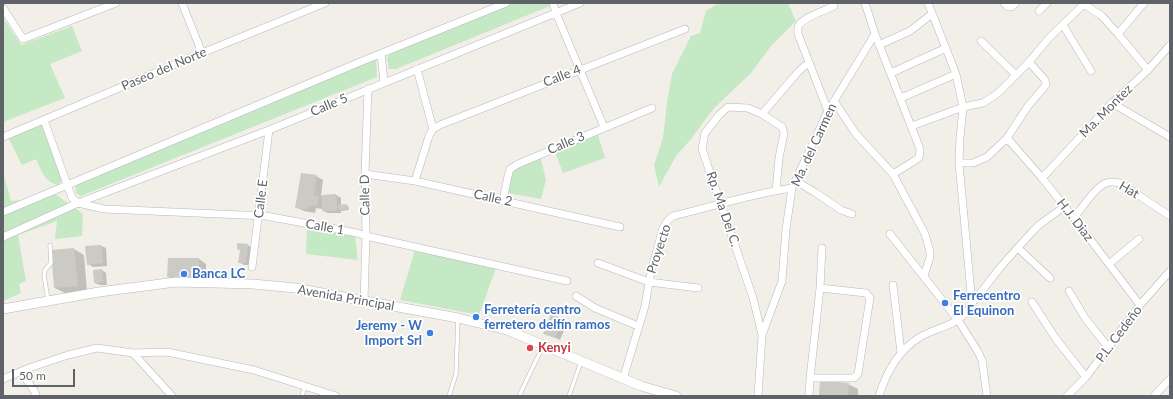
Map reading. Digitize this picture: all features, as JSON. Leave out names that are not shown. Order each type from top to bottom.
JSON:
[{"type":"street","points":[[3,8],[23,39],[116,3]]},
{"type":"street","points":[[182,3],[202,53]]},
{"type":"street","name":"Paseo del Norte","points":[[3,137],[325,3]]},
{"type":"street","points":[[3,212],[506,3]]},
{"type":"street","points":[[553,3],[604,127]]},
{"type":"street","name":"Calle 5","points":[[3,237],[78,203],[269,130],[580,3]]},
{"type":"street","points":[[865,3],[875,34],[920,149],[919,158],[893,174]]},
{"type":"street","points":[[928,3],[956,74],[963,108],[959,163],[972,304]]},
{"type":"street","points":[[1004,3],[1008,7],[1011,7],[1016,3]]},
{"type":"street","points":[[1039,11],[1047,3]]},
{"type":"street","points":[[912,126],[963,108],[983,103],[997,94],[1029,62],[1049,38],[1083,3],[1102,16],[1148,70]]},
{"type":"street","points":[[1118,34],[1140,5]]},
{"type":"street","points":[[828,111],[798,34],[798,28],[805,19],[834,6]]},
{"type":"street","points":[[880,44],[910,31],[932,14]]},
{"type":"street","points":[[1063,25],[1091,71]]},
{"type":"street","name":"Calle 4","points":[[433,129],[685,30]]},
{"type":"street","name":"Ma. del Carmen","points":[[762,335],[782,281],[786,229],[792,188],[828,111],[875,34]]},
{"type":"street","points":[[981,41],[1016,75]]},
{"type":"street","name":"Ma. Montez","points":[[1042,178],[1112,103],[1148,70],[1170,45]]},
{"type":"street","points":[[891,73],[946,48]]},
{"type":"street","points":[[381,54],[384,82]]},
{"type":"street","points":[[776,191],[779,158],[784,133],[782,127],[762,114],[798,72],[809,62]]},
{"type":"street","points":[[959,163],[973,163],[987,157],[1007,138],[1028,106],[1046,85],[1045,80],[1029,62]]},
{"type":"street","points":[[415,181],[429,136],[433,129],[417,69]]},
{"type":"street","points":[[901,98],[956,74]]},
{"type":"street","name":"Calle D","points":[[364,301],[366,236],[365,174],[368,89]]},
{"type":"street","points":[[834,101],[856,134],[893,174],[925,234],[930,247],[930,257],[924,276]]},
{"type":"street","points":[[1112,103],[1170,137]]},
{"type":"street","name":"Rp. Ma Del C.","points":[[762,114],[748,108],[728,107],[719,115],[705,133],[702,149],[753,298],[762,335]]},
{"type":"street","name":"Calle 3","points":[[503,200],[510,169],[518,164],[652,108]]},
{"type":"street","points":[[44,120],[72,198],[78,203]]},
{"type":"street","name":"Calle E","points":[[252,267],[269,130]]},
{"type":"street","name":"H.J. Diaz","points":[[1007,138],[1065,206],[1140,305]]},
{"type":"street","name":"Calle 2","points":[[365,174],[415,181],[620,227]]},
{"type":"street","points":[[796,181],[841,210],[852,214]]},
{"type":"street","name":"Hat","points":[[1074,218],[1095,192],[1105,183],[1113,181],[1120,183],[1170,216]]},
{"type":"street","name":"Proyecto","points":[[623,379],[644,306],[663,228],[668,220],[674,216],[792,188]]},
{"type":"street","name":"Calle 1","points":[[78,203],[104,209],[266,216],[357,233],[568,281]]},
{"type":"street","points":[[879,396],[884,381],[901,353],[921,337],[945,328],[958,320],[999,270],[1039,225],[1065,206]]},
{"type":"street","points":[[890,234],[958,320],[977,350],[982,360],[987,396]]},
{"type":"street","points":[[1109,264],[1139,239]]},
{"type":"street","points":[[809,396],[820,288],[822,248]]},
{"type":"street","points":[[1018,248],[1050,278]]},
{"type":"street","points":[[598,263],[649,282],[698,288]]},
{"type":"street","name":"P.L. Cedeño","points":[[1067,396],[1086,377],[1140,305],[1170,270]]},
{"type":"street","name":"Avenida Principal","points":[[3,309],[99,292],[176,282],[253,284],[295,288],[458,318],[507,330],[623,379],[676,396]]},
{"type":"street","points":[[893,285],[901,353]]},
{"type":"street","points":[[810,378],[854,378],[858,374],[870,298],[866,294],[820,288]]},
{"type":"street","points":[[1069,291],[1084,318],[1108,347]]},
{"type":"street","points":[[576,296],[595,308],[638,326]]},
{"type":"street","points":[[1032,302],[1056,339],[1086,377]]},
{"type":"street","points":[[758,396],[762,335]]},
{"type":"street","points":[[3,380],[68,355],[97,348],[133,353],[168,352],[254,370],[336,396]]},
{"type":"street","points":[[133,353],[172,396]]},
{"type":"street","points":[[21,372],[35,392],[36,396]]},
{"type":"street","points":[[1154,396],[1170,379]]},
{"type":"lane","points":[[48,301],[44,275],[45,270],[51,263],[50,245]]},
{"type":"lane","points":[[449,396],[456,374],[458,318]]},
{"type":"lane","points":[[519,396],[543,345]]},
{"type":"lane","points":[[569,396],[581,362]]},
{"type":"lane","points":[[302,396],[305,386]]},
{"type":"green space","points":[[508,3],[549,3],[550,6],[396,69],[389,69],[387,58],[390,54]]},
{"type":"green space","points":[[719,3],[788,3],[796,21],[771,46],[751,73],[714,108],[691,139],[676,156],[659,187],[654,165],[663,138],[672,74],[691,36],[700,33],[706,11]]},
{"type":"green space","points":[[3,18],[21,45],[72,26],[82,51],[50,64],[65,98],[3,122]]},
{"type":"green space","points":[[376,59],[377,77],[81,196],[76,193],[75,181]]},
{"type":"green space","points":[[42,123],[63,179],[58,185],[53,184],[46,179],[36,159],[22,165],[8,137]]},
{"type":"green space","points":[[597,132],[605,158],[563,173],[554,149]]},
{"type":"green space","points":[[540,156],[546,180],[541,199],[507,193],[511,169]]},
{"type":"green space","points":[[3,176],[11,201],[55,194],[83,214],[82,236],[55,239],[57,221],[18,235],[26,281],[19,284],[21,293],[3,301]]},
{"type":"green space","points":[[307,228],[355,236],[358,260],[306,254]]},
{"type":"green space","points":[[415,250],[496,268],[479,315],[400,300]]},
{"type":"building","points":[[301,173],[317,175],[314,195],[319,196],[317,206],[309,205],[308,210],[295,208]]},
{"type":"building","points":[[336,194],[337,211],[322,211],[322,195]]},
{"type":"building","points":[[347,204],[347,209],[339,210],[338,205]]},
{"type":"building","points":[[237,243],[248,244],[246,263],[238,263],[240,250],[237,249]]},
{"type":"building","points":[[101,245],[103,263],[87,265],[85,246]]},
{"type":"building","points":[[74,248],[78,286],[54,288],[51,250]]},
{"type":"building","points":[[168,258],[199,258],[199,278],[167,277]]},
{"type":"building","points":[[102,269],[103,282],[94,283],[93,270]]},
{"type":"building","points":[[551,314],[563,319],[555,338],[543,334]]},
{"type":"building","points":[[820,380],[849,383],[848,396],[819,396]]},
{"type":"place","name":"Banca LC","points":[[184,274]]},
{"type":"place","name":"Ferrecentro El Equinon","points":[[945,303]]},
{"type":"place","name":"Ferretería centro ferretero delfín ramos","points":[[476,317]]},
{"type":"place","name":"Jeremy - W Import Srl","points":[[430,333]]},
{"type":"place","name":"Kenyi","points":[[530,348]]}]
